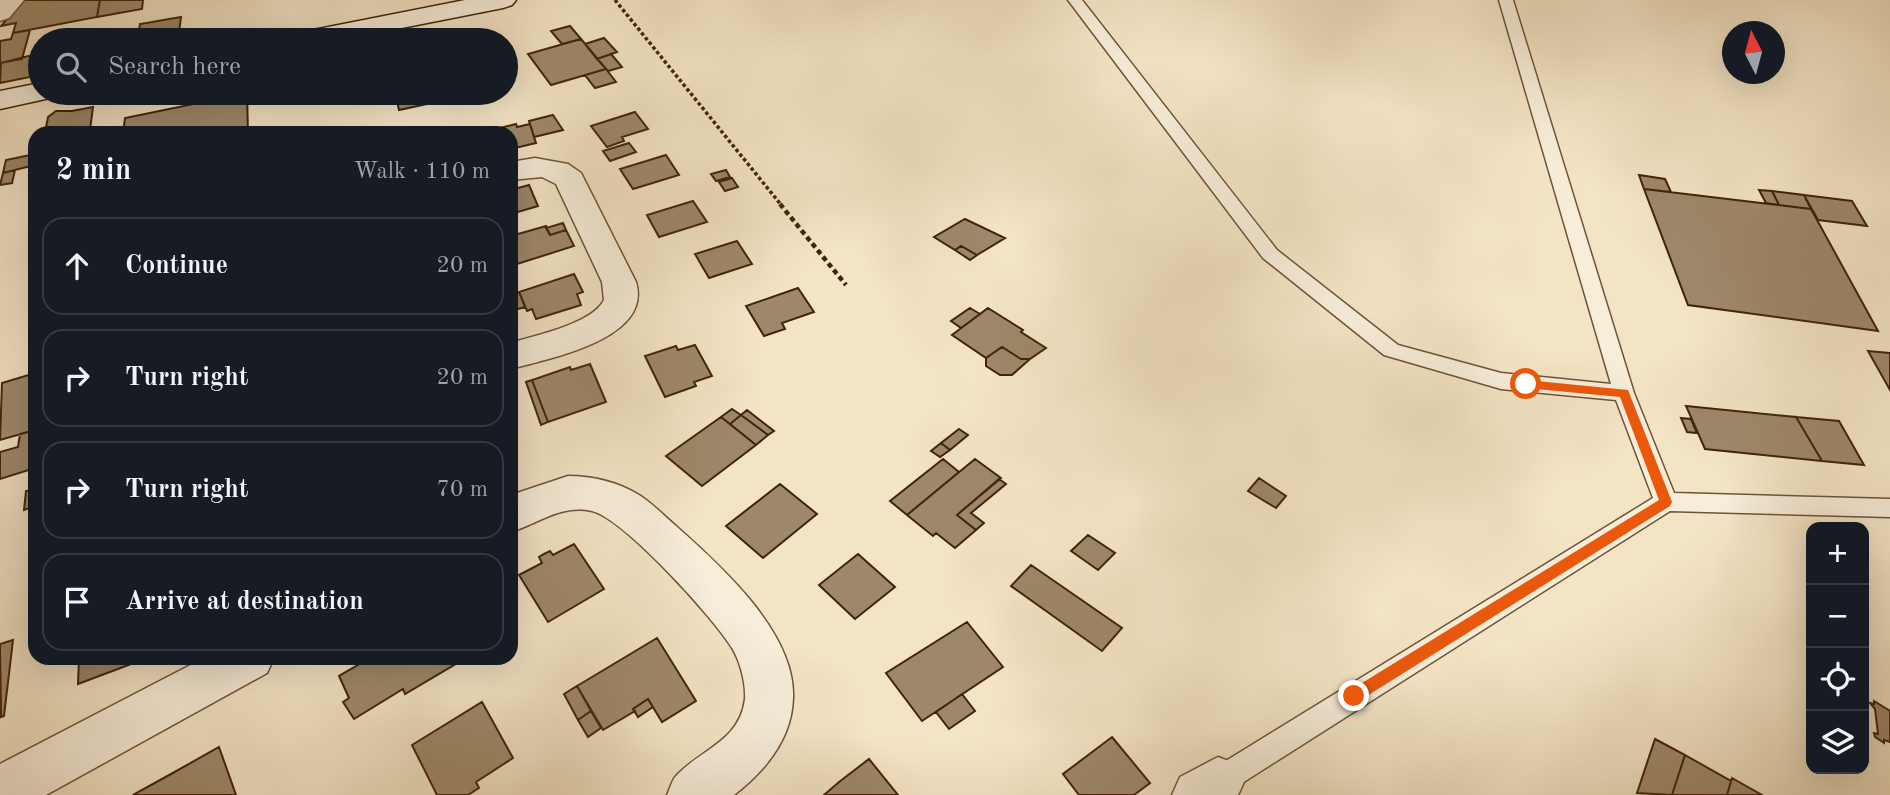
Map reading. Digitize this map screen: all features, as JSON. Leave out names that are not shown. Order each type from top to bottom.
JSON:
[{"type":"street","points":[[0,13],[11,0]]},
{"type":"street","points":[[363,28],[503,0]]},
{"type":"street","points":[[0,100],[28,94]]},
{"type":"street","points":[[518,170],[545,167],[563,173],[570,180],[619,282],[622,294],[618,311],[594,328],[518,354]]},
{"type":"street","points":[[518,511],[546,497],[558,495],[588,492],[608,497],[626,508],[722,597],[761,651],[768,674],[769,702],[762,730],[744,754],[693,795]]},
{"type":"street","points":[[0,792],[237,665]]},
{"type":"lane","points":[[1075,0],[1270,254],[1391,349],[1501,382],[1624,393]]},
{"type":"lane","points":[[1506,0],[1624,393],[1665,502]]},
{"type":"lane","points":[[1208,788],[1665,502],[1890,508]]},
{"type":"path","points":[[615,0],[846,285]]},
{"type":"building","points":[[23,0],[100,0],[97,17],[28,28],[13,33],[16,23],[1,26]]},
{"type":"building","points":[[100,0],[143,0],[142,9],[97,17]]},
{"type":"building","points":[[181,17],[180,28],[139,28],[140,24]]},
{"type":"building","points":[[570,26],[581,39],[562,44],[551,31]]},
{"type":"building","points":[[28,30],[22,59],[0,63],[0,41],[11,39],[13,33]]},
{"type":"building","points":[[604,38],[617,52],[597,59],[585,44]]},
{"type":"building","points":[[581,39],[606,69],[551,85],[528,54]]},
{"type":"building","points":[[611,54],[622,67],[608,71],[597,59]]},
{"type":"building","points":[[28,56],[28,77],[0,83],[1,63]]},
{"type":"building","points":[[606,69],[616,82],[595,88],[585,75]]},
{"type":"building","points":[[188,105],[247,105],[248,126],[124,126],[125,118]]},
{"type":"building","points":[[398,105],[422,105],[399,110]]},
{"type":"building","points":[[93,107],[91,126],[46,126],[48,117],[56,111]]},
{"type":"building","points":[[635,112],[648,129],[622,137],[624,141],[607,147],[591,126]]},
{"type":"building","points":[[553,115],[563,130],[534,137],[529,121]]},
{"type":"building","points":[[530,124],[536,143],[518,147],[518,127]]},
{"type":"building","points":[[629,143],[636,152],[610,161],[603,151]]},
{"type":"building","points":[[28,155],[28,167],[3,173],[6,160]]},
{"type":"building","points":[[666,155],[679,175],[633,189],[620,169]]},
{"type":"building","points":[[15,170],[12,183],[0,185],[3,173]]},
{"type":"building","points":[[726,170],[730,177],[716,181],[711,174]]},
{"type":"building","points":[[1639,175],[1665,179],[1671,192],[1644,189]]},
{"type":"building","points":[[732,178],[738,187],[725,191],[719,182]]},
{"type":"building","points":[[529,185],[538,206],[518,212],[518,188]]},
{"type":"building","points":[[1644,189],[1811,209],[1878,331],[1688,305]]},
{"type":"building","points":[[1759,190],[1772,191],[1779,205],[1766,203]]},
{"type":"building","points":[[1772,191],[1804,195],[1811,209],[1779,205]]},
{"type":"building","points":[[1804,195],[1852,201],[1867,226],[1818,220]]},
{"type":"building","points":[[693,201],[707,222],[659,237],[647,215]]},
{"type":"building","points":[[965,219],[1005,238],[977,255],[961,246],[955,250],[934,237]]},
{"type":"building","points":[[563,223],[566,230],[550,235],[546,228]]},
{"type":"building","points":[[546,226],[550,235],[566,230],[574,246],[518,264],[518,234]]},
{"type":"building","points":[[737,241],[752,264],[709,278],[695,254]]},
{"type":"building","points":[[961,246],[977,255],[970,260],[955,250]]},
{"type":"building","points":[[574,274],[583,292],[577,294],[581,305],[536,319],[532,309],[527,311],[519,292]]},
{"type":"building","points":[[798,288],[814,312],[782,323],[785,329],[764,336],[746,306]]},
{"type":"building","points":[[518,292],[525,307],[518,309]]},
{"type":"building","points":[[970,308],[980,314],[961,328],[951,321]]},
{"type":"building","points":[[988,308],[1046,348],[1030,359],[1021,359],[1002,347],[986,358],[952,335]]},
{"type":"building","points":[[695,345],[712,376],[694,382],[696,386],[665,397],[645,356],[676,346],[678,350]]},
{"type":"building","points":[[1002,347],[1021,359],[1030,359],[1012,375],[1000,375],[986,366],[986,358]]},
{"type":"building","points":[[1868,351],[1890,353],[1890,390]]},
{"type":"building","points":[[590,364],[606,402],[548,422],[532,380],[570,367],[571,370]]},
{"type":"building","points":[[28,375],[28,432],[0,440],[2,383]]},
{"type":"building","points":[[532,380],[548,422],[541,425],[526,382]]},
{"type":"building","points":[[1686,406],[1796,417],[1822,461],[1705,449]]},
{"type":"building","points":[[732,409],[741,415],[730,424],[721,417]]},
{"type":"building","points":[[747,410],[774,431],[768,435],[741,415]]},
{"type":"building","points":[[741,415],[768,435],[756,445],[730,424]]},
{"type":"building","points":[[721,417],[756,445],[702,486],[666,456]]},
{"type":"building","points":[[1796,417],[1839,421],[1864,465],[1822,461]]},
{"type":"building","points":[[1681,418],[1691,419],[1697,433],[1687,432]]},
{"type":"building","points":[[959,429],[968,435],[950,450],[941,443]]},
{"type":"building","points":[[28,432],[28,470],[0,479],[0,452],[18,447],[20,434]]},
{"type":"building","points":[[941,443],[950,450],[940,457],[931,451]]},
{"type":"building","points":[[943,459],[959,472],[907,515],[890,501]]},
{"type":"building","points":[[975,459],[1001,478],[957,515],[976,530],[955,548],[936,533],[933,536],[907,515]]},
{"type":"building","points":[[1259,478],[1286,496],[1276,508],[1248,491]]},
{"type":"building","points":[[999,479],[1006,484],[971,513],[984,523],[976,530],[957,515]]},
{"type":"building","points":[[780,484],[817,514],[763,558],[726,526]]},
{"type":"building","points":[[26,491],[28,509],[24,510]]},
{"type":"building","points":[[1088,535],[1115,553],[1098,570],[1071,551]]},
{"type":"building","points":[[574,544],[604,589],[548,622],[519,575],[542,563],[539,557],[544,554],[550,551],[553,555]]},
{"type":"building","points":[[858,554],[895,587],[855,619],[819,585]]},
{"type":"building","points":[[1031,565],[1122,628],[1102,651],[1011,586]]},
{"type":"building","points":[[967,622],[1003,667],[922,721],[886,673]]},
{"type":"building","points":[[657,638],[696,701],[662,722],[648,699],[633,709],[635,711],[603,730],[577,686]]},
{"type":"building","points":[[13,640],[4,716],[1,717],[0,644]]},
{"type":"building","points":[[79,665],[128,665],[78,684]]},
{"type":"building","points":[[358,665],[454,665],[405,694],[403,689],[354,719],[343,702],[349,698],[339,676]]},
{"type":"building","points":[[577,686],[591,711],[578,720],[564,694]]},
{"type":"building","points":[[962,694],[975,711],[949,729],[936,712]]},
{"type":"building","points":[[648,699],[653,707],[638,717],[633,709]]},
{"type":"building","points":[[1874,701],[1890,711],[1890,742],[1884,740],[1884,743],[1875,737],[1874,733],[1878,734],[1875,709],[1870,703],[1874,704]]},
{"type":"building","points":[[482,702],[513,758],[476,782],[479,788],[468,795],[437,795],[412,745]]},
{"type":"building","points":[[591,711],[601,728],[588,737],[578,720]]},
{"type":"building","points":[[1112,737],[1150,783],[1134,795],[1079,795],[1063,774]]},
{"type":"building","points":[[1655,739],[1685,755],[1672,795],[1637,793]]},
{"type":"building","points":[[219,747],[236,795],[133,795],[171,774]]},
{"type":"building","points":[[1685,755],[1731,781],[1727,795],[1672,795]]},
{"type":"building","points":[[869,759],[898,795],[824,795],[839,782]]},
{"type":"building","points":[[1732,778],[1762,795],[1727,795]]},
{"type":"route","points":[[1354,696],[1665,502],[1624,393],[1526,384]]}]
